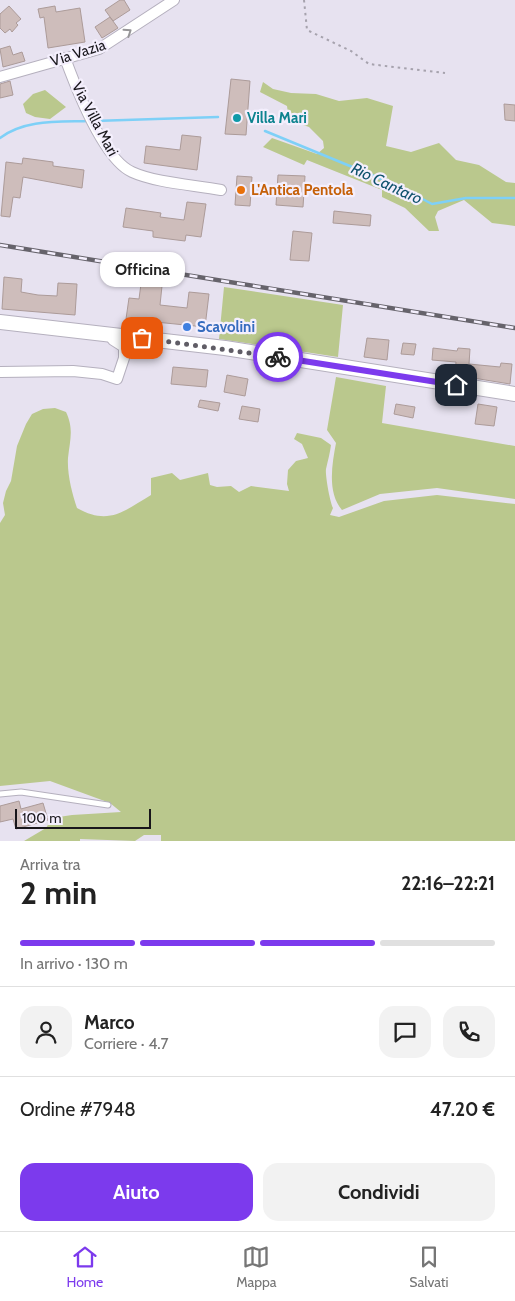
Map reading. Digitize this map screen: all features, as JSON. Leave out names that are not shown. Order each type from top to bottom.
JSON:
[{"type":"main road","points":[[0,322],[225,348],[515,394]]},
{"type":"street","name":"Via Vazia","points":[[0,77],[100,49],[174,0]]},
{"type":"street","name":"Via Villa Mari","points":[[65,58],[93,123],[115,159],[132,172],[222,190]]},
{"type":"street","points":[[0,372],[72,371],[102,374],[118,379],[122,372],[124,347],[113,340],[108,334]]},
{"type":"lane","points":[[0,794],[21,792],[108,805]]},
{"type":"path","points":[[304,0],[307,30],[351,51],[369,64],[445,74]]},
{"type":"green space","points":[[263,82],[273,89],[291,93],[316,94],[339,101],[367,98],[393,106],[386,146],[411,152],[439,143],[456,160],[479,165],[506,182],[515,183],[515,226],[492,223],[464,200],[438,211],[435,217],[439,231],[429,231],[405,208],[382,197],[382,190],[307,160],[304,165],[263,147],[272,138],[317,154],[324,148],[323,141],[309,127],[289,120],[287,106],[260,92]]},
{"type":"green space","points":[[45,90],[66,107],[50,119],[35,117],[26,113],[23,104],[33,94]]},
{"type":"green space","points":[[224,287],[343,305],[338,357],[219,339]]},
{"type":"green space","points":[[336,377],[386,386],[382,423],[515,446],[515,499],[437,488],[380,494],[342,510],[337,503],[332,487],[332,469],[336,443],[327,430]]},
{"type":"green space","points":[[55,408],[66,412],[70,424],[68,470],[77,508],[98,516],[116,514],[133,506],[151,495],[151,478],[172,473],[180,480],[208,473],[210,485],[217,487],[231,486],[239,492],[251,486],[289,491],[287,484],[288,470],[296,461],[308,458],[302,444],[294,439],[297,433],[321,438],[331,445],[326,469],[329,495],[333,508],[330,515],[339,517],[384,501],[437,495],[515,504],[515,841],[161,841],[161,835],[144,835],[135,841],[80,839],[80,841],[24,841],[46,828],[52,818],[121,812],[110,803],[50,781],[0,786],[0,523],[5,515],[3,503],[11,481],[17,446],[26,424],[32,414],[43,409]]},
{"type":"building","points":[[120,0],[124,0],[130,10],[113,21],[105,10]]},
{"type":"building","points":[[9,6],[21,19],[16,23],[18,25],[12,32],[10,29],[5,33],[0,28],[0,14]]},
{"type":"building","points":[[55,6],[56,12],[80,8],[85,42],[48,48],[44,17],[40,18],[38,9]]},
{"type":"building","points":[[110,17],[118,28],[102,38],[95,27]]},
{"type":"building","points":[[10,46],[13,55],[22,52],[25,61],[3,67],[0,49]]},
{"type":"building","name":"Villa Mari","points":[[231,79],[250,81],[246,135],[225,134]]},
{"type":"building","points":[[10,81],[13,95],[0,98],[0,84]]},
{"type":"building","points":[[504,104],[515,105],[515,121],[505,120]]},
{"type":"building","points":[[182,135],[201,137],[197,170],[144,163],[146,146],[180,150]]},
{"type":"building","points":[[23,158],[53,162],[53,166],[84,170],[82,188],[23,177],[20,198],[13,197],[10,217],[1,216],[6,162],[22,164]]},
{"type":"building","points":[[278,175],[305,176],[303,207],[276,205]]},
{"type":"building","points":[[237,176],[252,177],[250,206],[235,205]]},
{"type":"building","points":[[187,202],[206,204],[201,237],[186,235],[185,241],[153,237],[153,231],[123,227],[126,208],[161,213],[160,217],[184,220]]},
{"type":"building","points":[[334,211],[371,215],[370,226],[333,223]]},
{"type":"building","points":[[293,231],[312,233],[309,261],[290,260]]},
{"type":"building","points":[[4,277],[22,279],[21,292],[38,295],[57,296],[58,283],[77,284],[75,315],[2,309]]},
{"type":"building","points":[[141,284],[162,286],[160,305],[187,308],[189,292],[209,294],[205,327],[126,319],[129,298],[139,299]]},
{"type":"building","points":[[367,338],[389,340],[387,360],[364,357]]},
{"type":"building","points":[[403,343],[416,344],[414,355],[401,354]]},
{"type":"building","points":[[433,348],[457,351],[458,348],[470,349],[469,364],[500,367],[501,363],[512,364],[510,384],[455,375],[456,362],[432,360]]},
{"type":"building","points":[[173,367],[208,370],[206,387],[171,384]]},
{"type":"building","points":[[227,375],[248,379],[245,396],[224,392]]},
{"type":"building","points":[[200,400],[220,403],[218,411],[198,407]]},
{"type":"building","points":[[396,404],[415,407],[413,418],[394,414]]},
{"type":"building","points":[[478,404],[497,407],[494,426],[475,424]]},
{"type":"building","points":[[242,406],[260,409],[258,422],[239,419]]},
{"type":"building","points":[[19,801],[21,809],[43,803],[48,820],[16,829],[13,819],[0,822],[0,806]]},
{"type":"waterway","name":"Rio Cantaro","points":[[94,121],[218,117]]},
{"type":"waterway","name":"Rio Cantaro","points":[[0,138],[20,127],[54,122],[89,121]]},
{"type":"waterway","name":"Rio Cantaro","points":[[265,131],[396,185],[432,204],[466,198],[515,198]]},
{"type":"railway","points":[[0,245],[515,328]]},
{"type":"way so far","points":[[142,338],[225,348],[278,357]]},
{"type":"place","name":"Villa Mari","points":[[237,118]]},
{"type":"place","name":"L'Antica Pentola","points":[[241,190]]},
{"type":"place","name":"Scavolini","points":[[187,327]]},
{"type":"place","name":"Officina","points":[[142,338]]},
{"type":"route","points":[[278,357],[456,385]]}]
